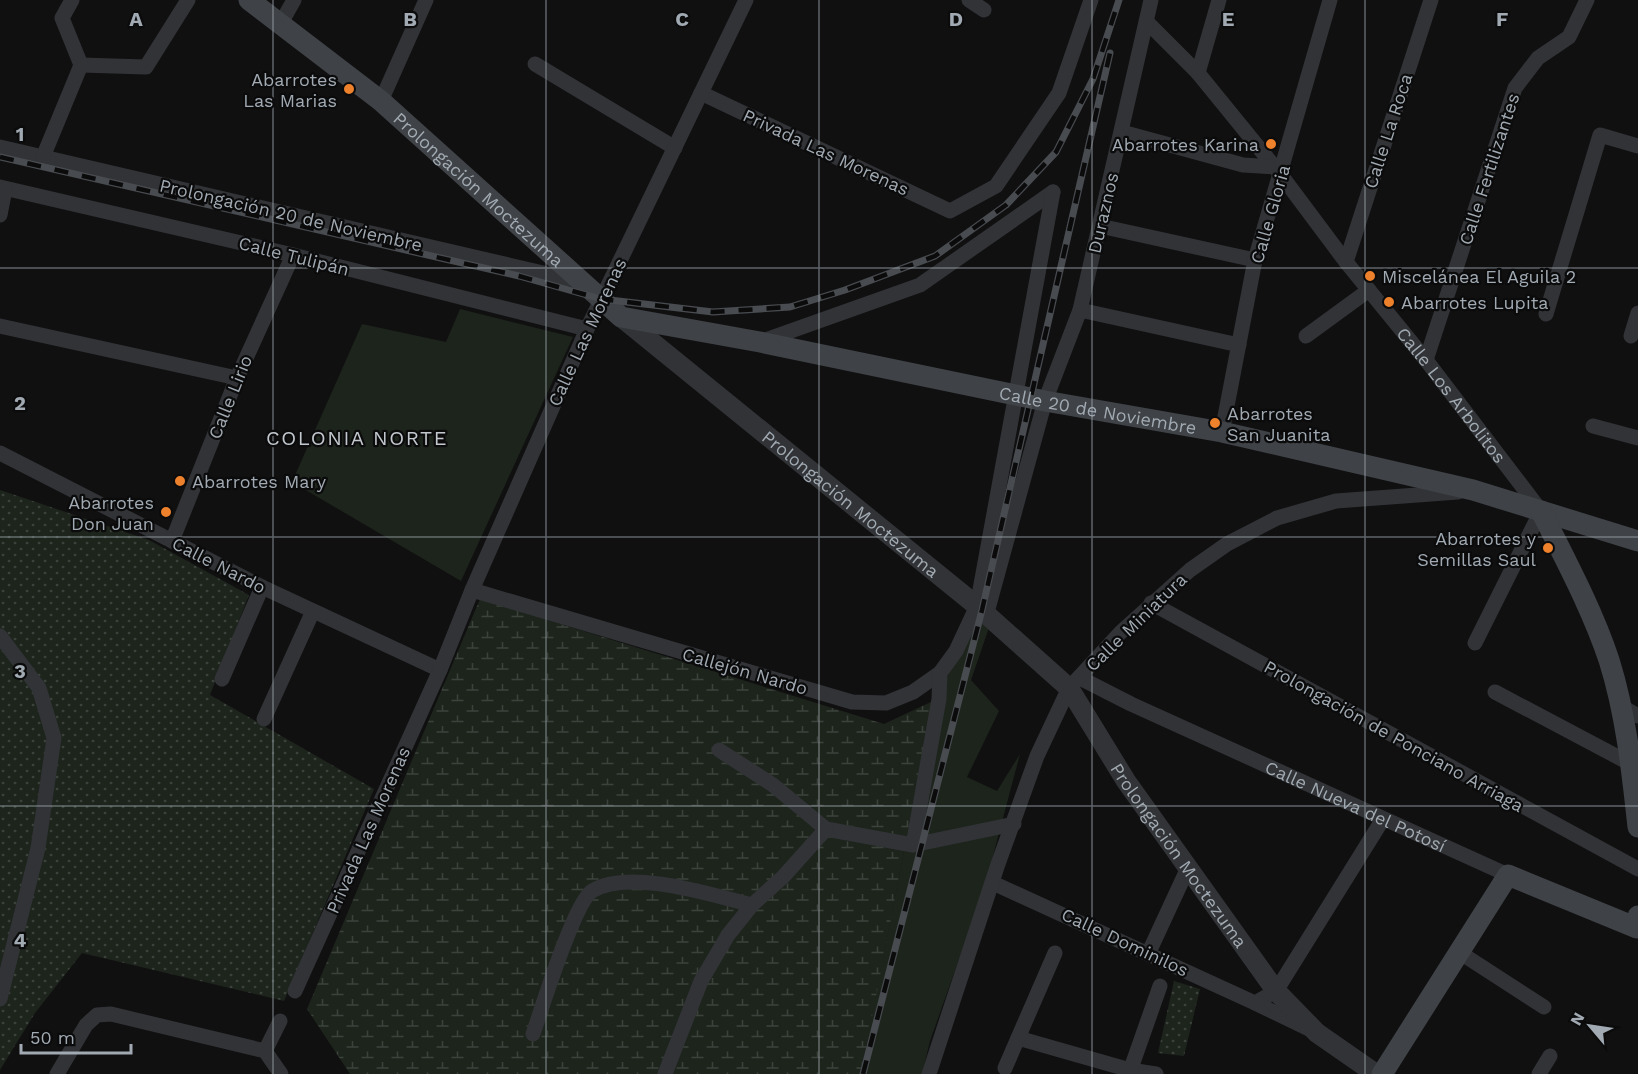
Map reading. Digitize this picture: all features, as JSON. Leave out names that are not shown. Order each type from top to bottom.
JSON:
[{"type":"main road","name":"Prolongación Moctezuma","points":[[249,0],[381,101],[621,316]]},
{"type":"main road","name":"Calle 20 de Noviembre","points":[[621,316],[760,342],[1045,401],[1222,432],[1473,490],[1638,541]]},
{"type":"main road","name":"Calle Los Arbolitos","points":[[1541,511],[1580,591],[1629,711],[1631,764],[1638,827]]},
{"type":"main road","name":"Calle Nueva del Potosí","points":[[1508,875],[1638,927]]},
{"type":"main road","points":[[1382,1074],[1508,875]]},
{"type":"street","points":[[43,157],[81,65],[62,18],[72,0]]},
{"type":"street","points":[[81,65],[146,67],[188,0]]},
{"type":"street","points":[[280,23],[294,0]]},
{"type":"street","points":[[381,101],[426,0]]},
{"type":"street","name":"Calle Las Morenas","points":[[440,670],[472,590],[587,329],[746,0]]},
{"type":"street","points":[[969,0],[984,10]]},
{"type":"street","name":"Privada Las Morenas","points":[[701,93],[950,211],[996,186],[1059,93],[1091,0]]},
{"type":"street","name":"Duraznos","points":[[982,611],[1045,401],[1080,310],[1151,0]]},
{"type":"street","points":[[1198,73],[1219,0]]},
{"type":"street","name":"Calle Gloria","points":[[1222,432],[1255,260],[1278,171],[1330,0]]},
{"type":"street","name":"Calle La Roca","points":[[1346,262],[1431,0]]},
{"type":"street","name":"Calle Fertilizantes","points":[[1426,360],[1515,88],[1538,58],[1569,37],[1587,0]]},
{"type":"street","name":"Calle Los Arbolitos","points":[[1147,22],[1198,73],[1278,171],[1346,262],[1426,360],[1541,511]]},
{"type":"street","points":[[535,64],[675,148]]},
{"type":"street","points":[[1122,132],[1243,165],[1278,171]]},
{"type":"street","points":[[1546,314],[1600,135],[1638,146]]},
{"type":"street","name":"Prolongación 20 de Noviembre","points":[[0,147],[582,282]]},
{"type":"street","points":[[0,215],[3,188]]},
{"type":"street","name":"Calle Tulipán","points":[[3,188],[293,255],[587,329]]},
{"type":"street","points":[[760,342],[920,285],[1053,192],[1015,395],[982,611]]},
{"type":"street","points":[[1100,226],[1255,260]]},
{"type":"street","name":"Calle Lirio","points":[[172,541],[237,378],[293,255]]},
{"type":"street","points":[[1306,336],[1369,290]]},
{"type":"street","points":[[1080,310],[1239,345]]},
{"type":"street","points":[[1631,336],[1638,313]]},
{"type":"street","name":"Prolongación Moctezuma","points":[[621,316],[982,611],[1074,683],[1126,781],[1187,870],[1276,991],[1317,1033],[1376,1074]]},
{"type":"street","points":[[0,326],[237,378]]},
{"type":"street","points":[[1593,426],[1638,438]]},
{"type":"street","name":"Calle Nardo","points":[[0,453],[262,587],[440,670]]},
{"type":"street","name":"Calle Miniatura","points":[[929,1074],[1037,756],[1074,683],[1150,603],[1227,544],[1277,518],[1336,501],[1473,490]]},
{"type":"street","points":[[1475,642],[1541,511]]},
{"type":"street","points":[[222,679],[262,587]]},
{"type":"street","name":"Callejón Nardo","points":[[472,590],[852,702],[886,703],[913,692],[940,673],[982,611]]},
{"type":"street","name":"Prolongación de Ponciano Arriaga","points":[[1150,603],[1638,869]]},
{"type":"street","points":[[264,719],[313,611]]},
{"type":"street","points":[[0,636],[39,688],[54,738],[38,848],[0,999]]},
{"type":"street","name":"Privada Las Morenas","points":[[295,991],[440,670]]},
{"type":"street","points":[[913,845],[939,699],[940,673]]},
{"type":"street","name":"Calle Nueva del Potosí","points":[[1074,683],[1131,704],[1508,875]]},
{"type":"street","points":[[1496,692],[1631,764]]},
{"type":"street","points":[[719,750],[773,785],[826,829],[913,845],[1014,824]]},
{"type":"street","points":[[1255,1003],[1276,991],[1383,819]]},
{"type":"street","points":[[665,1074],[701,981],[728,935],[752,905],[783,877],[826,829]]},
{"type":"street","points":[[1149,952],[1187,870]]},
{"type":"street","points":[[533,1034],[575,916],[590,892],[615,882],[670,885],[752,905]]},
{"type":"street","name":"Calle Dominilos","points":[[993,883],[1149,952],[1317,1033]]},
{"type":"street","points":[[1459,952],[1544,1007]]},
{"type":"street","points":[[1005,1068],[1055,953]]},
{"type":"street","points":[[1130,1072],[1160,986]]},
{"type":"street","points":[[57,1074],[86,1025],[98,1015],[111,1014],[265,1051],[281,1074]]},
{"type":"street","points":[[265,1051],[280,1022]]},
{"type":"street","points":[[1018,1038],[1130,1072],[1156,1074]]},
{"type":"street","points":[[1539,1074],[1550,1056]]},
{"type":"green space","points":[[460,309],[573,337],[461,581],[292,482],[362,324],[446,342]]},
{"type":"green space","points":[[0,490],[149,540],[249,595],[210,695],[374,789],[284,1001],[82,953],[35,1013],[0,1070]]},
{"type":"green space","points":[[480,599],[884,724],[933,701],[861,1074],[350,1074],[307,1009]]},
{"type":"green space","points":[[976,614],[991,622],[971,680],[999,711],[967,777],[997,791],[1020,754],[985,886],[930,1041],[922,1074],[860,1074],[932,709]]},
{"type":"green space","points":[[1174,981],[1200,989],[1184,1056],[1158,1053]]},
{"type":"railway","points":[[0,157],[519,276],[601,299],[713,312],[790,307],[845,290],[935,256],[1006,205],[1056,152],[1093,79],[1119,0]]},
{"type":"railway","points":[[863,1074],[982,610],[1110,53]]},
{"type":"place","name":"Abarrotes Las Marias","points":[[349,89]]},
{"type":"place","name":"Abarrotes Karina","points":[[1271,144]]},
{"type":"place","name":"Miscelánea El Aguila 2","points":[[1370,276]]},
{"type":"place","name":"Abarrotes Lupita","points":[[1389,302]]},
{"type":"place","name":"Abarrotes San Juanita","points":[[1215,423]]},
{"type":"place","name":"Abarrotes Mary","points":[[180,481]]},
{"type":"place","name":"Abarrotes Don Juan","points":[[166,512]]},
{"type":"place","name":"Abarrotes y Semillas Saul","points":[[1548,548]]},
{"type":"district","name":"COLONIA NORTE","points":[[357,438]]}]
